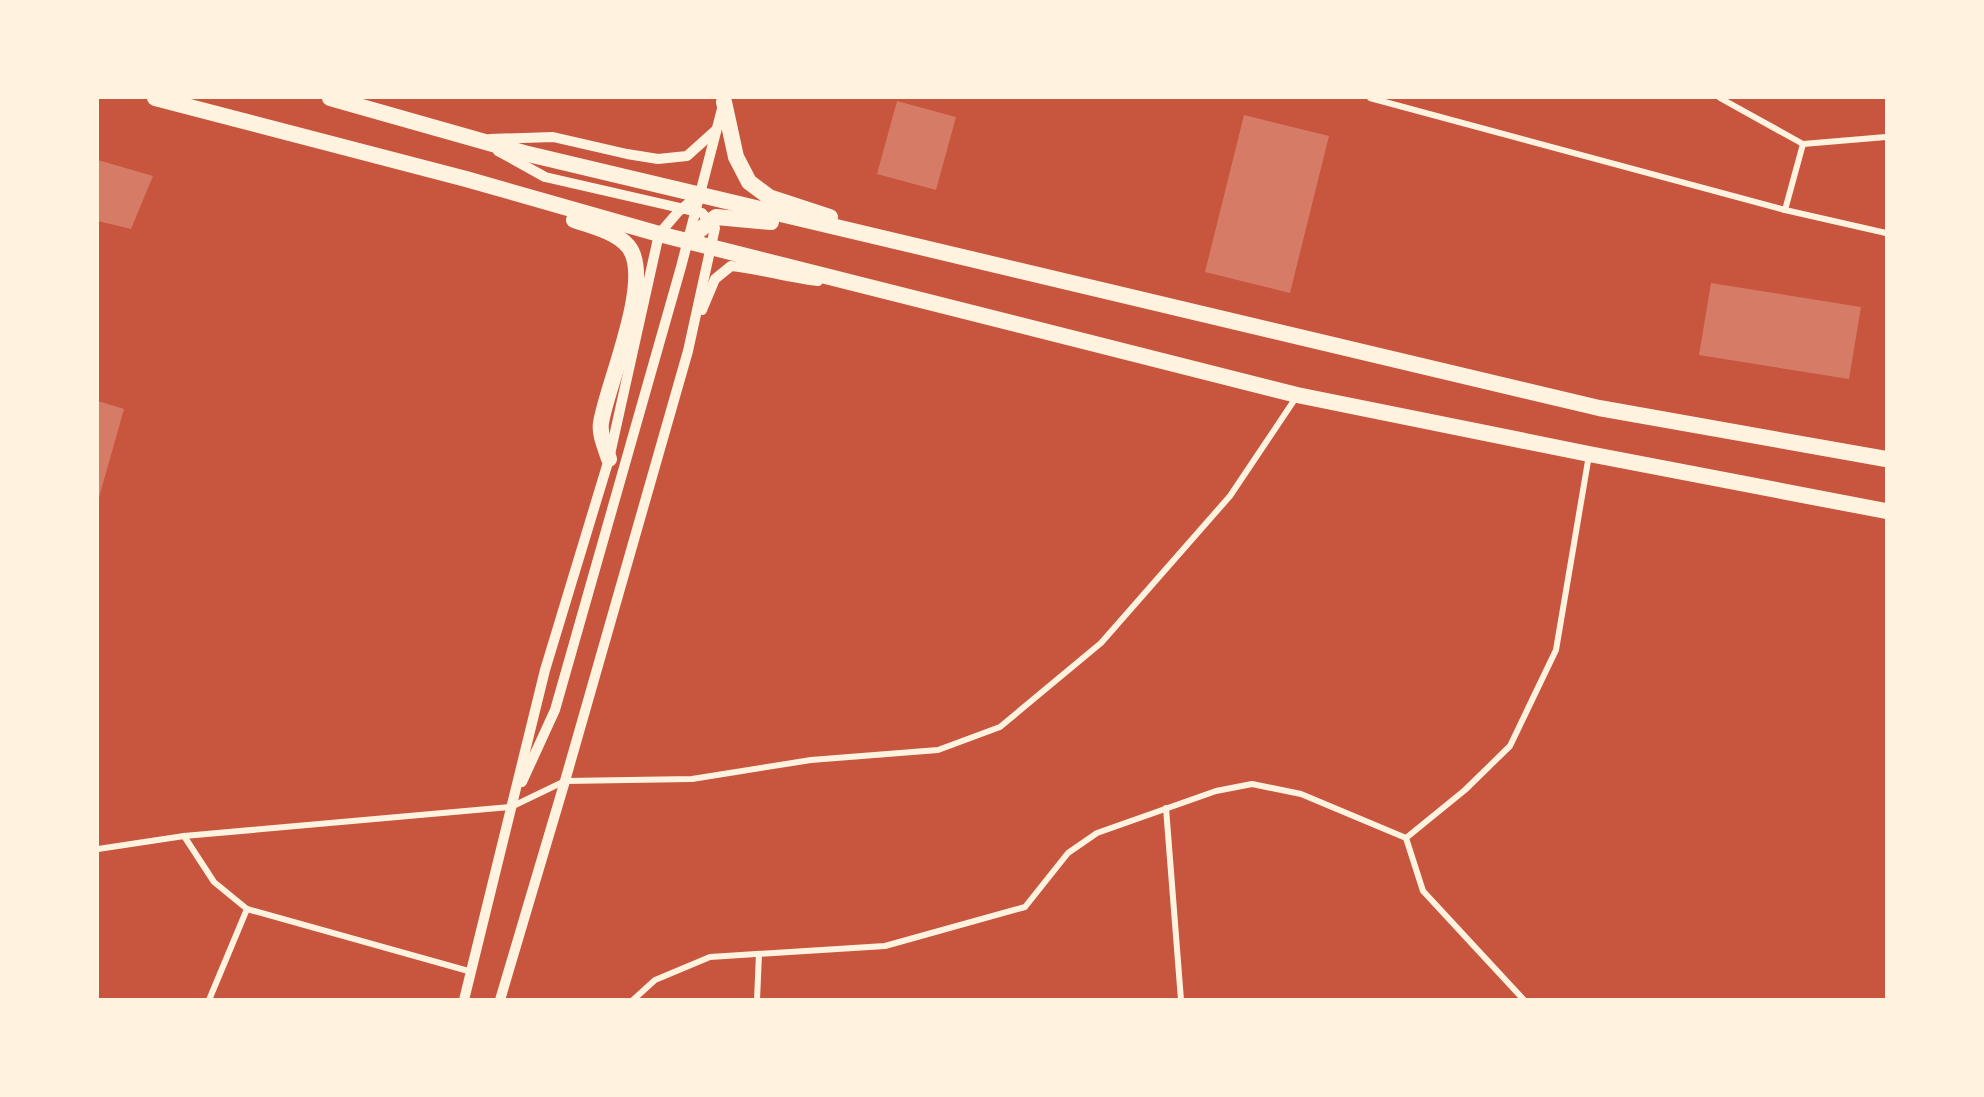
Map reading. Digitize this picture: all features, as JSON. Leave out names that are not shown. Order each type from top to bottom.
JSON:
[{"type":"highway","points":[[155,98],[466,179],[659,234],[1297,395],[1887,511]]},
{"type":"highway","points":[[330,98],[696,204],[904,244],[1599,408],[1887,459]]},
{"type":"highway","points":[[724,100],[736,157],[749,182],[769,197],[904,244]]},
{"type":"highway","points":[[466,179],[609,232],[628,246],[636,266],[635,300],[600,426],[609,459]]},
{"type":"highway","points":[[687,240],[716,217],[753,219],[904,244]]},
{"type":"street","points":[[1370,98],[1391,100],[1785,210],[1887,233]]},
{"type":"street","points":[[1720,98],[1803,144],[1887,137]]},
{"type":"street","points":[[511,807],[555,710],[724,100]]},
{"type":"street","points":[[478,140],[553,137],[658,159],[687,156],[717,130]]},
{"type":"street","points":[[478,140],[545,177],[681,209],[696,204]]},
{"type":"street","points":[[1785,210],[1803,144]]},
{"type":"street","points":[[464,999],[545,670],[609,459],[659,234],[681,209],[696,204]]},
{"type":"street","points":[[500,999],[688,351],[715,228],[696,204]]},
{"type":"street","points":[[688,351],[715,279],[731,266],[759,269],[796,279],[866,285]]},
{"type":"street","points":[[98,849],[184,836],[511,807],[565,781],[692,779],[811,760],[938,750],[1000,727],[1101,643],[1230,496],[1297,395]]},
{"type":"street","points":[[1406,838],[1465,790],[1510,747],[1556,650],[1589,454]]},
{"type":"street","points":[[633,999],[655,980],[710,957],[885,946],[1025,907],[1068,853],[1097,833],[1216,791],[1252,784],[1301,794],[1406,838],[1423,891],[1524,999]]},
{"type":"street","points":[[1166,808],[1181,999]]},
{"type":"street","points":[[184,836],[214,882],[247,909],[472,972]]},
{"type":"street","points":[[209,999],[247,909]]},
{"type":"street","points":[[757,999],[759,954]]},
{"type":"building","points":[[897,101],[956,117],[936,190],[877,174]]},
{"type":"building","points":[[1244,115],[1329,136],[1290,293],[1205,272]]},
{"type":"building","points":[[98,160],[153,176],[131,229],[98,221]]},
{"type":"building","points":[[1711,283],[1861,307],[1849,379],[1699,355]]},
{"type":"building","points":[[98,401],[124,409],[98,501]]}]
